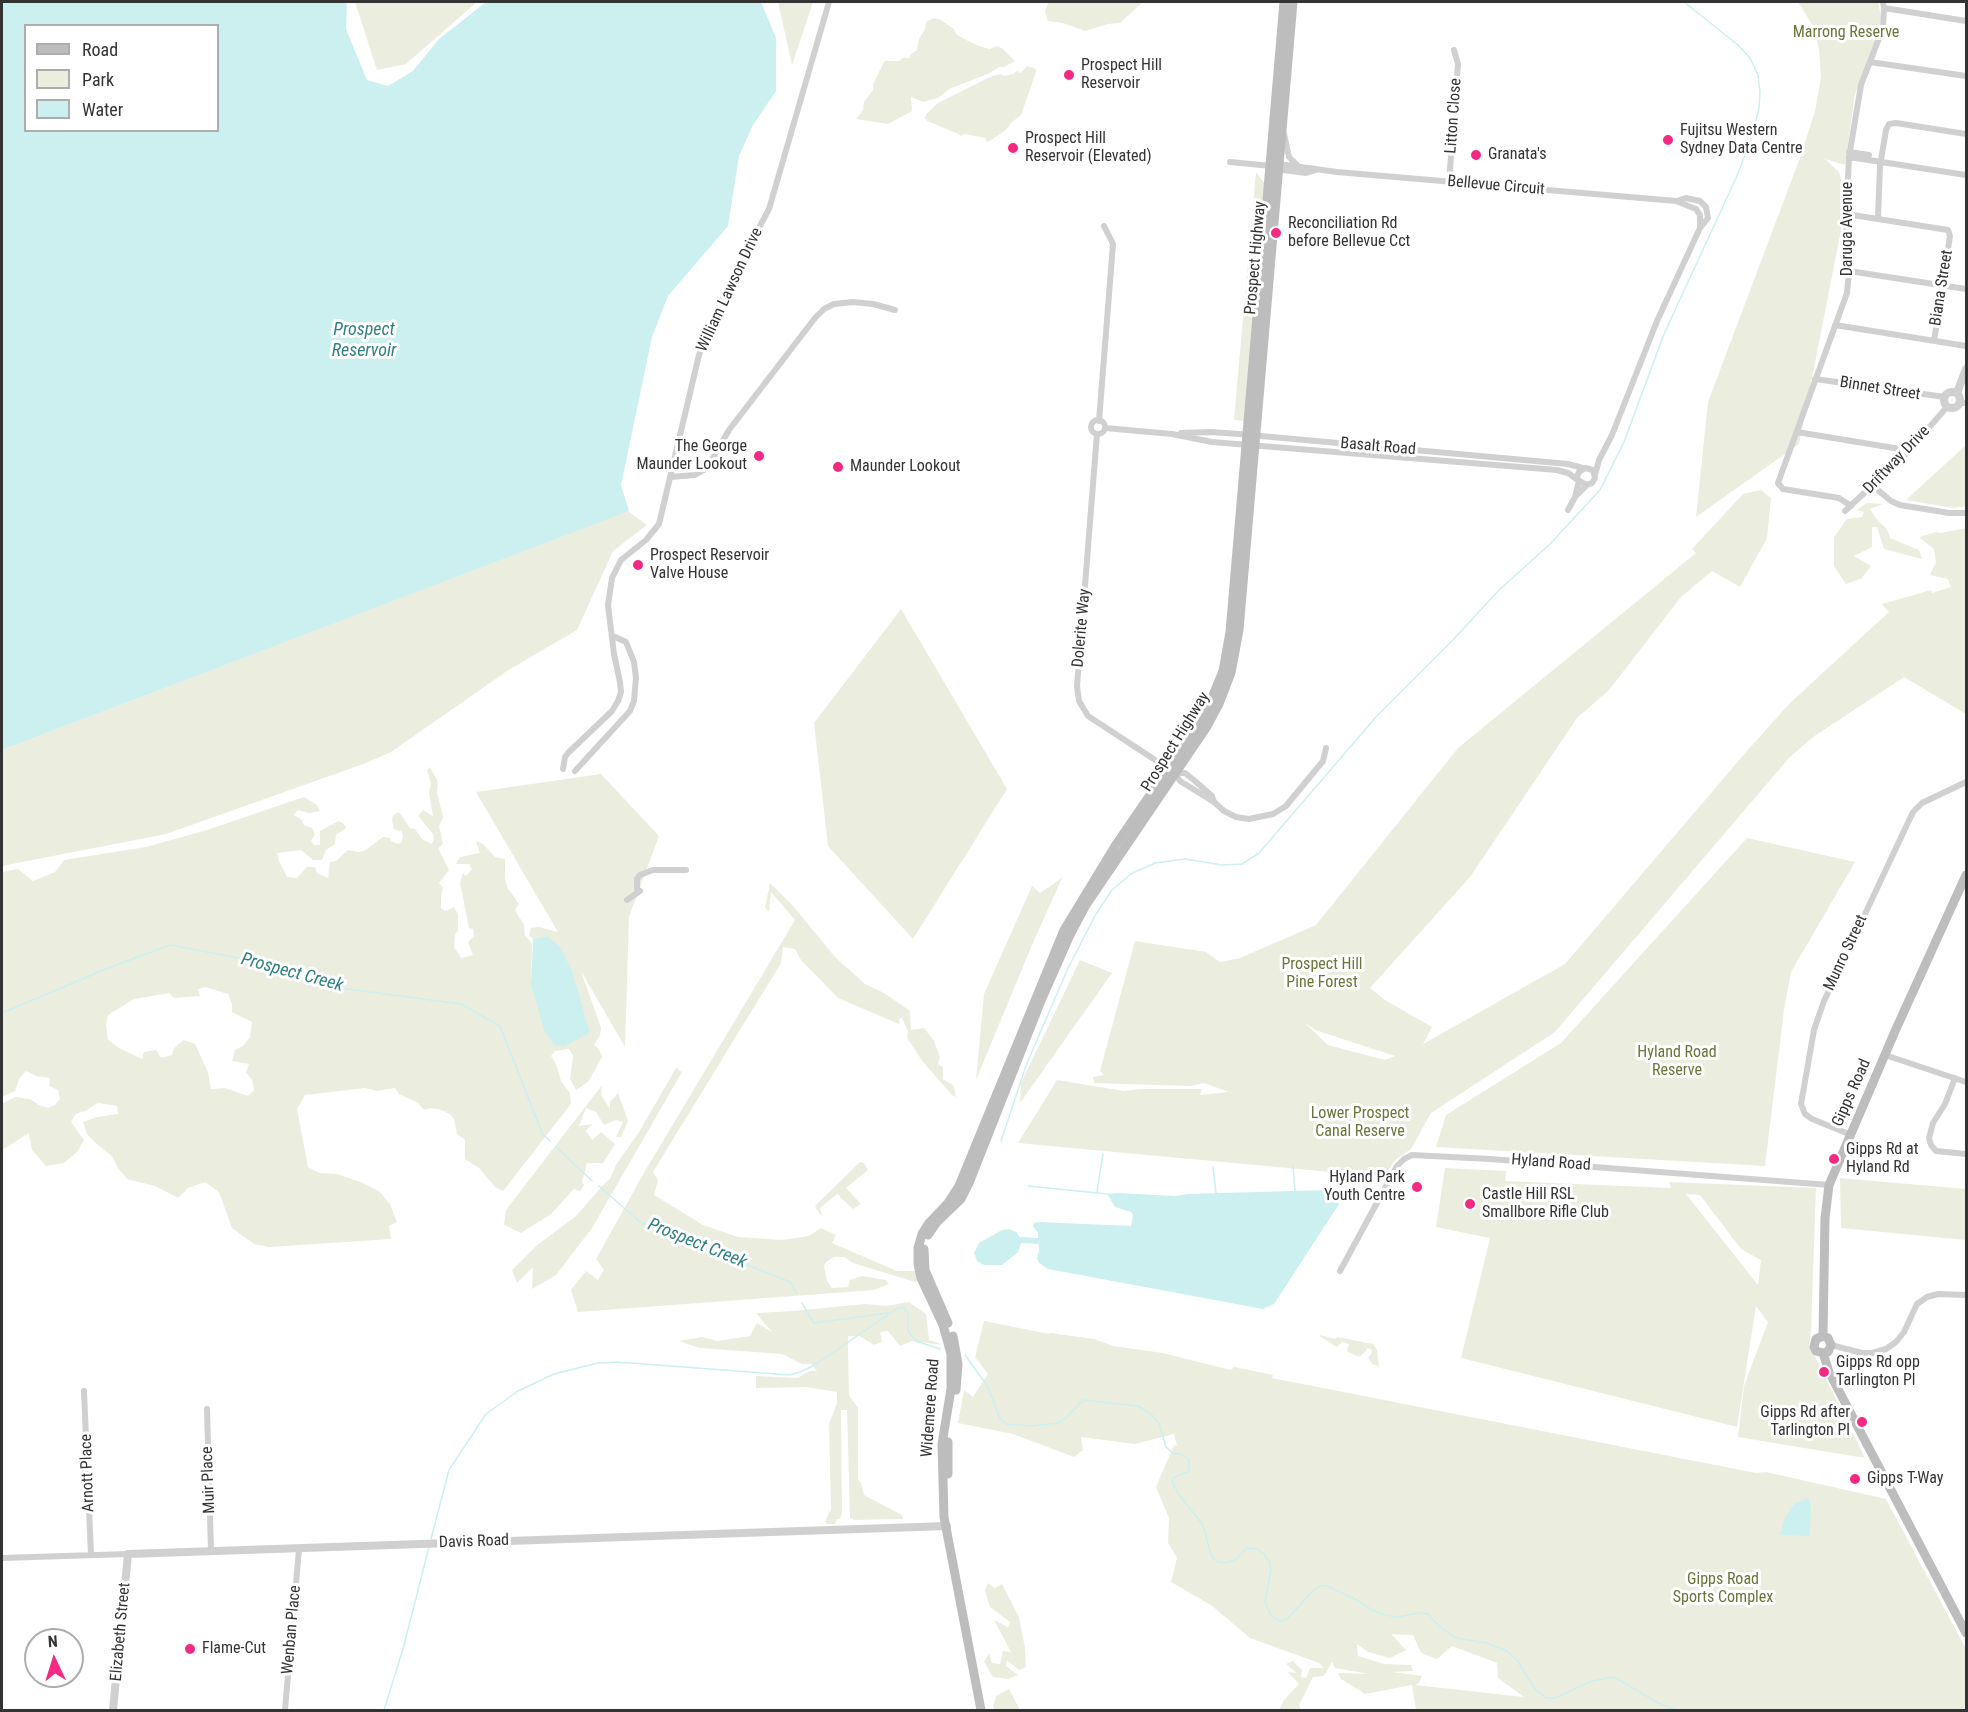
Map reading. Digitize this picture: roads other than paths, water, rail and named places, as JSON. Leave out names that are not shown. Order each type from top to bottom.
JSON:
[{"type":"main road","name":"Prospect Highway","points":[[932,1295],[924,1265],[924,1250],[928,1235],[937,1222],[961,1199],[969,1184],[1040,1004],[1070,935],[1095,890],[1171,771],[1213,716],[1233,663],[1239,630],[1251,440],[1276,166],[1284,2]]},
{"type":"main road","name":"Prospect Highway","points":[[1276,166],[1282,128],[1293,2]]},
{"type":"main road","name":"Gipps Road","points":[[1823,1336],[1825,1218],[1829,1185],[1966,875]]},
{"type":"main road","name":"Widemere Road","points":[[932,1295],[958,1364],[948,1441],[950,1517],[947,1526],[952,1567],[981,1710]]},
{"type":"main road","points":[[1823,1336],[1828,1338],[1831,1345],[1828,1352],[1823,1353],[1816,1351],[1814,1347],[1816,1339],[1823,1336]]},
{"type":"main road","points":[[1823,1353],[1829,1372],[1966,1632]]},
{"type":"street","name":"William Lawson Drive","points":[[563,770],[568,753],[612,711],[618,701],[621,692],[620,682],[608,604],[612,578],[621,561],[646,540],[658,524],[699,355],[724,296],[769,209],[829,2]]},
{"type":"street","points":[[1884,5],[1966,21]]},
{"type":"street","name":"Daruga Avenue","points":[[1848,508],[1839,498],[1783,489],[1778,486],[1847,292],[1849,271],[1846,214],[1849,154],[1859,93],[1883,28],[1884,5]]},
{"type":"street","name":"Litton Close","points":[[1449,182],[1458,64],[1454,50]]},
{"type":"street","points":[[1870,62],[1966,76]]},
{"type":"street","points":[[1878,219],[1881,159],[1889,124],[1896,123],[1966,134]]},
{"type":"street","points":[[1282,128],[1289,157],[1293,163],[1300,166]]},
{"type":"street","points":[[1849,154],[1966,173]]},
{"type":"street","points":[[1230,162],[1276,166]]},
{"type":"street","name":"Bellevue Circuit","points":[[1276,166],[1300,166],[1317,170],[1676,201],[1696,209],[1700,215],[1700,228],[1657,321],[1612,435],[1599,460],[1595,476]]},
{"type":"street","name":"Bellevue Circuit","points":[[1276,166],[1306,173],[1317,170]]},
{"type":"street","name":"Biana Street","points":[[1846,214],[1948,230],[1950,236],[1934,341]]},
{"type":"street","points":[[1099,421],[1103,422],[1105,428],[1097,434],[1092,430],[1092,426],[1099,421],[1113,244],[1104,226]]},
{"type":"street","points":[[1849,271],[1966,289]]},
{"type":"street","points":[[670,477],[694,475],[704,470],[729,430],[824,309],[834,304],[853,302],[895,310]]},
{"type":"street","points":[[1835,325],[1966,346]]},
{"type":"street","points":[[1957,393],[1966,369]]},
{"type":"street","name":"Binnet Street","points":[[1815,379],[1945,398]]},
{"type":"street","points":[[1950,393],[1957,393],[1963,403],[1955,408],[1947,407],[1945,398],[1950,393]]},
{"type":"street","name":"Driftway Drive","points":[[1848,508],[1906,454],[1947,407]]},
{"type":"street","name":"Basalt Road","points":[[1105,428],[1172,434],[1212,442],[1251,440],[1373,447],[1568,464],[1584,468]]},
{"type":"street","name":"Basalt Road","points":[[1172,434],[1211,432],[1251,440],[1372,455],[1557,470],[1569,473],[1578,481]]},
{"type":"street","points":[[1797,432],[1894,448],[1906,454]]},
{"type":"street","name":"Dolerite Way","points":[[1097,434],[1077,686],[1079,701],[1088,716],[1171,771],[1185,773],[1212,796],[1214,802],[1224,812],[1236,817],[1259,818],[1273,814],[1294,798],[1323,760],[1326,748]]},
{"type":"street","points":[[1372,455],[1373,447]]},
{"type":"street","points":[[1575,497],[1579,472],[1599,460]]},
{"type":"street","points":[[1568,510],[1575,497],[1594,481],[1593,470],[1584,468]]},
{"type":"street","points":[[1578,481],[1587,485]]},
{"type":"street","points":[[1873,486],[1891,501],[1900,505],[1949,513],[1966,513]]},
{"type":"street","points":[[575,771],[630,711],[634,701],[636,678],[634,662],[626,642],[613,636]]},
{"type":"street","name":"Munro Street","points":[[1850,1134],[1812,1119],[1805,1114],[1801,1104],[1814,1030],[1824,1000],[1913,812],[1923,802],[1966,782]]},
{"type":"street","points":[[627,900],[640,891],[637,879],[640,875],[653,870],[686,870]]},
{"type":"street","points":[[1885,1054],[1966,1082]]},
{"type":"street","points":[[1955,1078],[1945,1104],[1933,1123],[1929,1138],[1936,1151],[1966,1154]]},
{"type":"street","name":"Hyland Road","points":[[1340,1271],[1397,1166],[1412,1155],[1468,1157],[1829,1185]]},
{"type":"street","points":[[1831,1345],[1862,1353],[1886,1349],[1904,1332],[1917,1304],[1927,1297],[1938,1294],[1966,1295]]},
{"type":"street","name":"Arnott Place","points":[[84,1391],[91,1555]]},
{"type":"street","name":"Muir Place","points":[[207,1409],[211,1551]]},
{"type":"street","name":"Davis Road","points":[[2,1558],[947,1526]]},
{"type":"street","name":"Wenban Place","points":[[285,1710],[299,1549]]},
{"type":"street","name":"Elizabeth Street","points":[[114,1710],[128,1554]]},
{"type":"water","name":"Prospect Reservoir","points":[[2,2],[347,2],[346,29],[367,80],[388,86],[413,71],[439,39],[486,2],[761,2],[776,38],[776,91],[753,125],[739,156],[728,226],[668,296],[652,337],[621,485],[629,511],[2,750]]},
{"type":"water","points":[[547,936],[560,947],[572,971],[589,1030],[588,1034],[564,1046],[554,1045],[544,1030],[531,984],[533,939]]},
{"type":"water","points":[[1328,1190],[1336,1193],[1339,1204],[1274,1304],[1263,1309],[1048,1269],[1039,1263],[1037,1258],[1038,1233],[1033,1226],[1034,1223],[1131,1226],[1133,1215],[1131,1212],[1115,1207],[1107,1194],[1175,1196]]},
{"type":"water","points":[[1009,1229],[1016,1232],[1022,1240],[1018,1252],[1002,1265],[984,1265],[977,1261],[974,1253],[979,1243],[1002,1230]]},
{"type":"water","points":[[1808,1498],[1811,1505],[1810,1536],[1780,1535],[1784,1520],[1794,1504]]},
{"type":"waterway","points":[[1001,1141],[1027,1063],[1069,966],[1096,914],[1112,890],[1131,874],[1155,863],[1185,859],[1222,865],[1242,864],[1259,853],[1376,717],[1498,591],[1550,544],[1600,490],[1624,442],[1664,334],[1737,176],[1752,137],[1759,108],[1758,75],[1750,58],[1738,45],[1684,2]]},
{"type":"waterway","name":"Prospect Creek","points":[[2,1013],[170,945],[239,958],[325,986],[461,1004],[500,1026],[542,1133],[550,1141]]},
{"type":"waterway","name":"Prospect Creek","points":[[556,1147],[592,1181]]},
{"type":"waterway","points":[[1097,1192],[1103,1154]]},
{"type":"waterway","points":[[1293,1166],[1295,1191]]},
{"type":"waterway","points":[[1213,1167],[1216,1193]]},
{"type":"waterway","name":"Prospect Creek","points":[[599,1186],[640,1222],[790,1282],[797,1294]]},
{"type":"waterway","points":[[1028,1186],[1107,1194]]},
{"type":"waterway","points":[[1022,1240],[1038,1241]]},
{"type":"waterway","name":"Prospect Creek","points":[[802,1303],[814,1323],[888,1313]]},
{"type":"waterway","points":[[431,1539],[449,1470],[486,1414],[518,1391],[554,1374],[598,1363],[617,1362],[790,1375],[813,1366],[898,1308],[904,1308],[908,1314],[908,1331],[916,1341],[940,1349]]},
{"type":"waterway","name":"Prospect Creek","points":[[965,1355],[988,1387],[1000,1419],[1007,1424],[1030,1426],[1058,1423],[1083,1400],[1138,1406],[1152,1415],[1159,1423],[1166,1447],[1174,1454],[1181,1454],[1189,1460],[1189,1471],[1173,1478],[1172,1482],[1203,1525],[1211,1555],[1217,1562],[1226,1563],[1235,1560],[1247,1548],[1257,1549],[1269,1561],[1271,1570],[1265,1601],[1270,1614],[1278,1620],[1287,1619],[1314,1590],[1320,1586],[1327,1586],[1385,1615],[1397,1617],[1419,1613],[1428,1614],[1440,1627],[1456,1638],[1487,1643],[1507,1651],[1517,1660],[1535,1689],[1546,1698],[1555,1698],[1592,1681],[1614,1677],[1662,1705],[1677,1710]]},
{"type":"waterway","points":[[384,1710],[403,1649],[429,1547]]},
{"type":"place","name":"Prospect Hill Reservoir","points":[[1069,75]]},
{"type":"place","name":"Fujitsu Western Sydney Data Centre","points":[[1668,140]]},
{"type":"place","name":"Prospect Hill Reservoir (Elevated)","points":[[1013,148]]},
{"type":"place","name":"Granata's","points":[[1476,155]]},
{"type":"place","name":"Reconciliation Rd before Bellevue Cct","points":[[1276,233]]},
{"type":"place","name":"The George Maunder Lookout","points":[[759,456]]},
{"type":"place","name":"Maunder Lookout","points":[[838,467]]},
{"type":"place","name":"Prospect Reservoir Valve House","points":[[638,565]]},
{"type":"place","name":"Gipps Rd at Hyland Rd","points":[[1834,1159]]},
{"type":"place","name":"Hyland Park Youth Centre","points":[[1417,1187]]},
{"type":"place","name":"Castle Hill RSL Smallbore Rifle Club","points":[[1470,1204]]},
{"type":"place","name":"Gipps Rd opp Tarlington Pl","points":[[1824,1372]]},
{"type":"place","name":"Gipps Rd after Tarlington Pl","points":[[1862,1422]]},
{"type":"place","name":"Gipps T-Way","points":[[1855,1479]]},
{"type":"place","name":"Flame-Cut","points":[[190,1649]]},
{"type":"park label","name":"Marrong Reserve","points":[[1846,33]]},
{"type":"park label","name":"Prospect Hill Pine Forest","points":[[1322,974]]},
{"type":"park label","name":"Hyland Road Reserve","points":[[1677,1062]]},
{"type":"park label","name":"Lower Prospect Canal Reserve","points":[[1360,1123]]},
{"type":"park label","name":"Gipps Road Sports Complex","points":[[1723,1589]]}]
